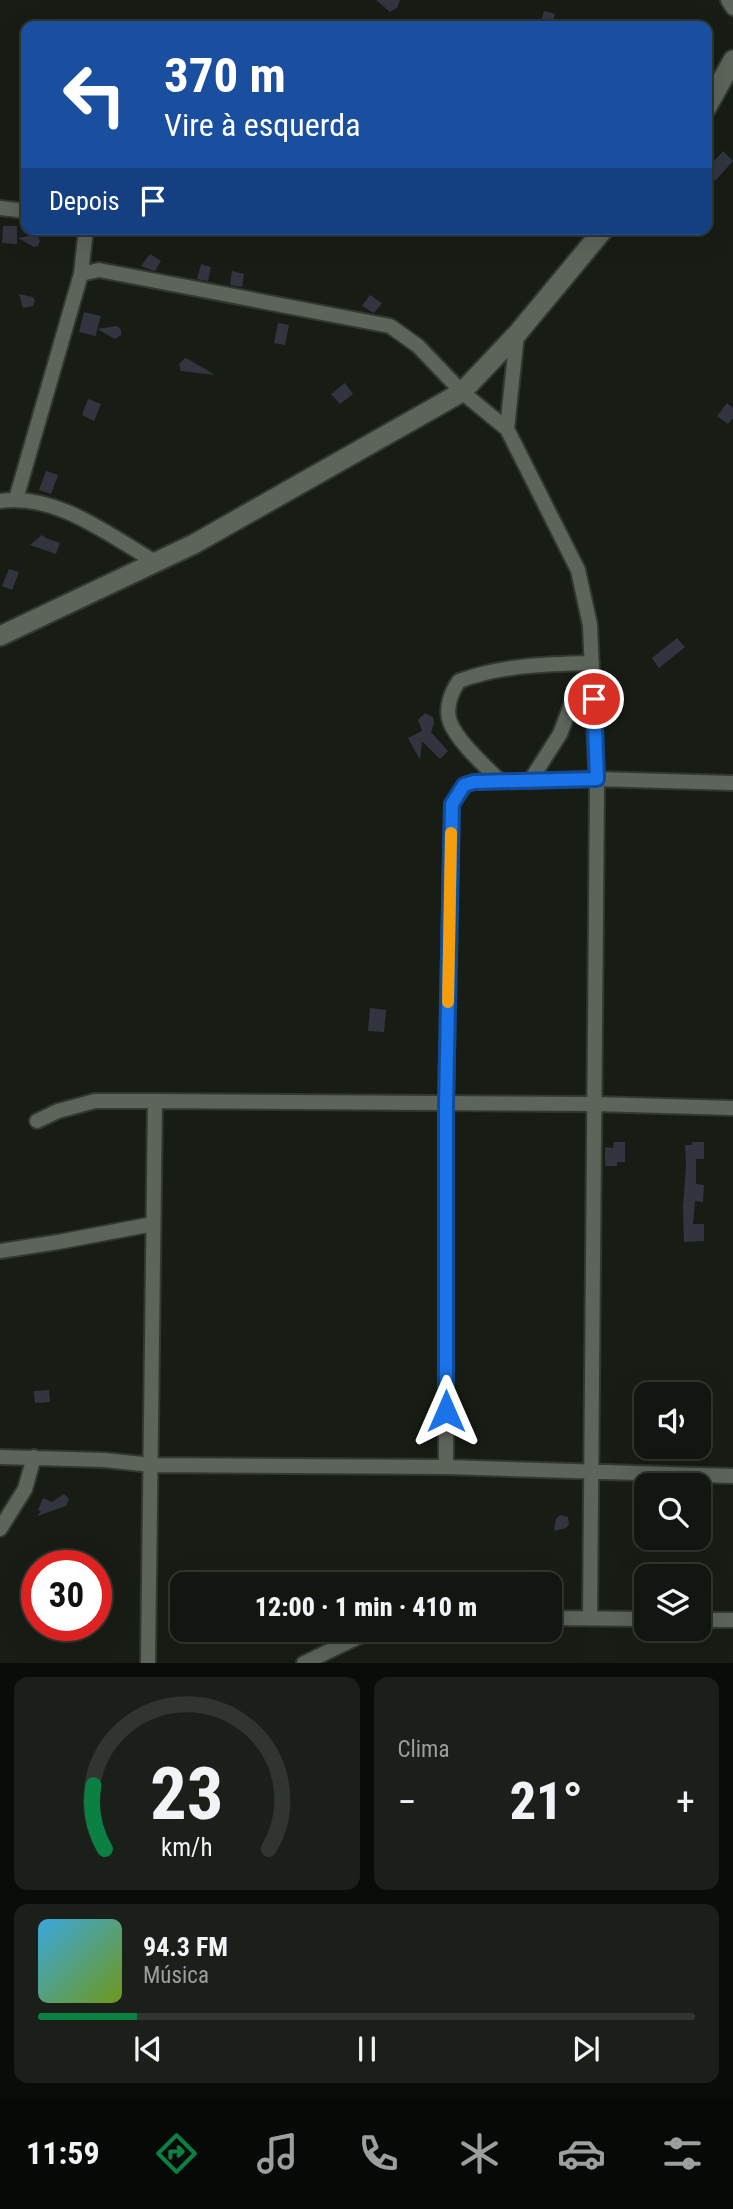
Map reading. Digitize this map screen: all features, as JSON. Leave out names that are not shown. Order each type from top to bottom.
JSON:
[{"type":"street","points":[[728,0],[733,8]]},
{"type":"street","points":[[712,98],[733,60]]},
{"type":"street","points":[[0,208],[21,210]]},
{"type":"street","points":[[16,499],[81,274],[86,235]]},
{"type":"street","points":[[0,636],[157,563],[462,392],[517,334],[599,235]]},
{"type":"street","points":[[85,252],[99,270]]},
{"type":"street","points":[[81,274],[99,270],[390,326],[418,346],[462,392],[507,429],[578,570],[590,625],[597,779],[590,1618]]},
{"type":"street","points":[[507,429],[517,334]]},
{"type":"street","points":[[0,501],[32,500],[69,513],[157,563]]},
{"type":"street","points":[[500,780],[450,723],[449,703],[459,681],[478,673],[517,666],[593,668]]},
{"type":"street","points":[[530,781],[560,734],[571,705],[593,668]]},
{"type":"street","points":[[446,1467],[446,1105],[452,804],[464,785],[500,780],[597,779],[733,783]]},
{"type":"street","points":[[37,1121],[58,1111],[94,1101],[594,1104],[733,1108]]},
{"type":"street","points":[[148,1663],[155,1101]]},
{"type":"street","points":[[0,1251],[153,1224]]},
{"type":"street","points":[[0,1457],[104,1460],[152,1465],[446,1467],[733,1476]]},
{"type":"street","points":[[0,1529],[25,1489],[34,1457]]},
{"type":"street","points":[[562,1618],[634,1619]]},
{"type":"street","points":[[711,1620],[733,1620]]},
{"type":"street","points":[[304,1663],[348,1642]]},
{"type":"building","points":[[376,0],[400,0],[397,8],[390,12]]},
{"type":"building","points":[[544,11],[555,14],[553,21],[541,21]]},
{"type":"building","points":[[723,151],[733,161],[715,181],[712,178],[712,163]]},
{"type":"building","points":[[3,226],[17,226],[17,244],[2,243]]},
{"type":"building","points":[[34,235],[40,241],[38,246],[34,247],[18,238]]},
{"type":"building","points":[[150,254],[161,261],[155,271],[141,266]]},
{"type":"building","points":[[201,264],[211,267],[208,281],[197,279]]},
{"type":"building","points":[[232,271],[244,274],[242,287],[230,285]]},
{"type":"building","points":[[19,294],[33,297],[33,306],[23,308]]},
{"type":"building","points":[[370,295],[382,303],[374,313],[362,306]]},
{"type":"building","points":[[84,312],[101,316],[96,336],[79,332]]},
{"type":"building","points":[[278,323],[289,325],[285,345],[274,343]]},
{"type":"building","points":[[117,326],[121,335],[115,339],[97,329]]},
{"type":"building","points":[[185,358],[215,375],[181,371],[179,364]]},
{"type":"building","points":[[345,383],[353,394],[340,404],[331,394]]},
{"type":"building","points":[[88,399],[101,404],[94,421],[82,415]]},
{"type":"building","points":[[727,403],[733,408],[733,418],[728,424],[717,416]]},
{"type":"building","points":[[46,471],[58,475],[51,494],[39,490]]},
{"type":"building","points":[[42,535],[60,543],[56,554],[30,545]]},
{"type":"building","points":[[9,569],[19,572],[12,590],[2,586]]},
{"type":"building","points":[[677,638],[685,647],[659,668],[652,658]]},
{"type":"building","points":[[425,713],[433,717],[431,732],[448,751],[440,759],[422,741],[420,760],[408,738],[422,731],[418,720]]},
{"type":"building","points":[[370,1008],[386,1010],[384,1032],[368,1031]]},
{"type":"building","points":[[614,1142],[625,1142],[625,1162],[617,1162],[617,1166],[605,1166],[605,1147],[613,1148]]},
{"type":"building","points":[[692,1142],[704,1142],[704,1159],[696,1159],[696,1184],[704,1185],[703,1202],[695,1201],[693,1224],[704,1224],[704,1241],[684,1242],[685,1145],[692,1145]]},
{"type":"building","points":[[49,1390],[50,1402],[35,1403],[34,1391]]},
{"type":"building","points":[[64,1494],[69,1499],[66,1506],[37,1516],[41,1511],[38,1510],[43,1498],[52,1502]]},
{"type":"building","points":[[560,1515],[568,1517],[569,1524],[566,1528],[554,1531],[556,1519]]},
{"type":"slow traffic","points":[[448,1002],[451,833]]},
{"type":"route","points":[[446,1411],[446,1105],[452,804],[464,785],[474,782],[597,779],[594,699]]}]
